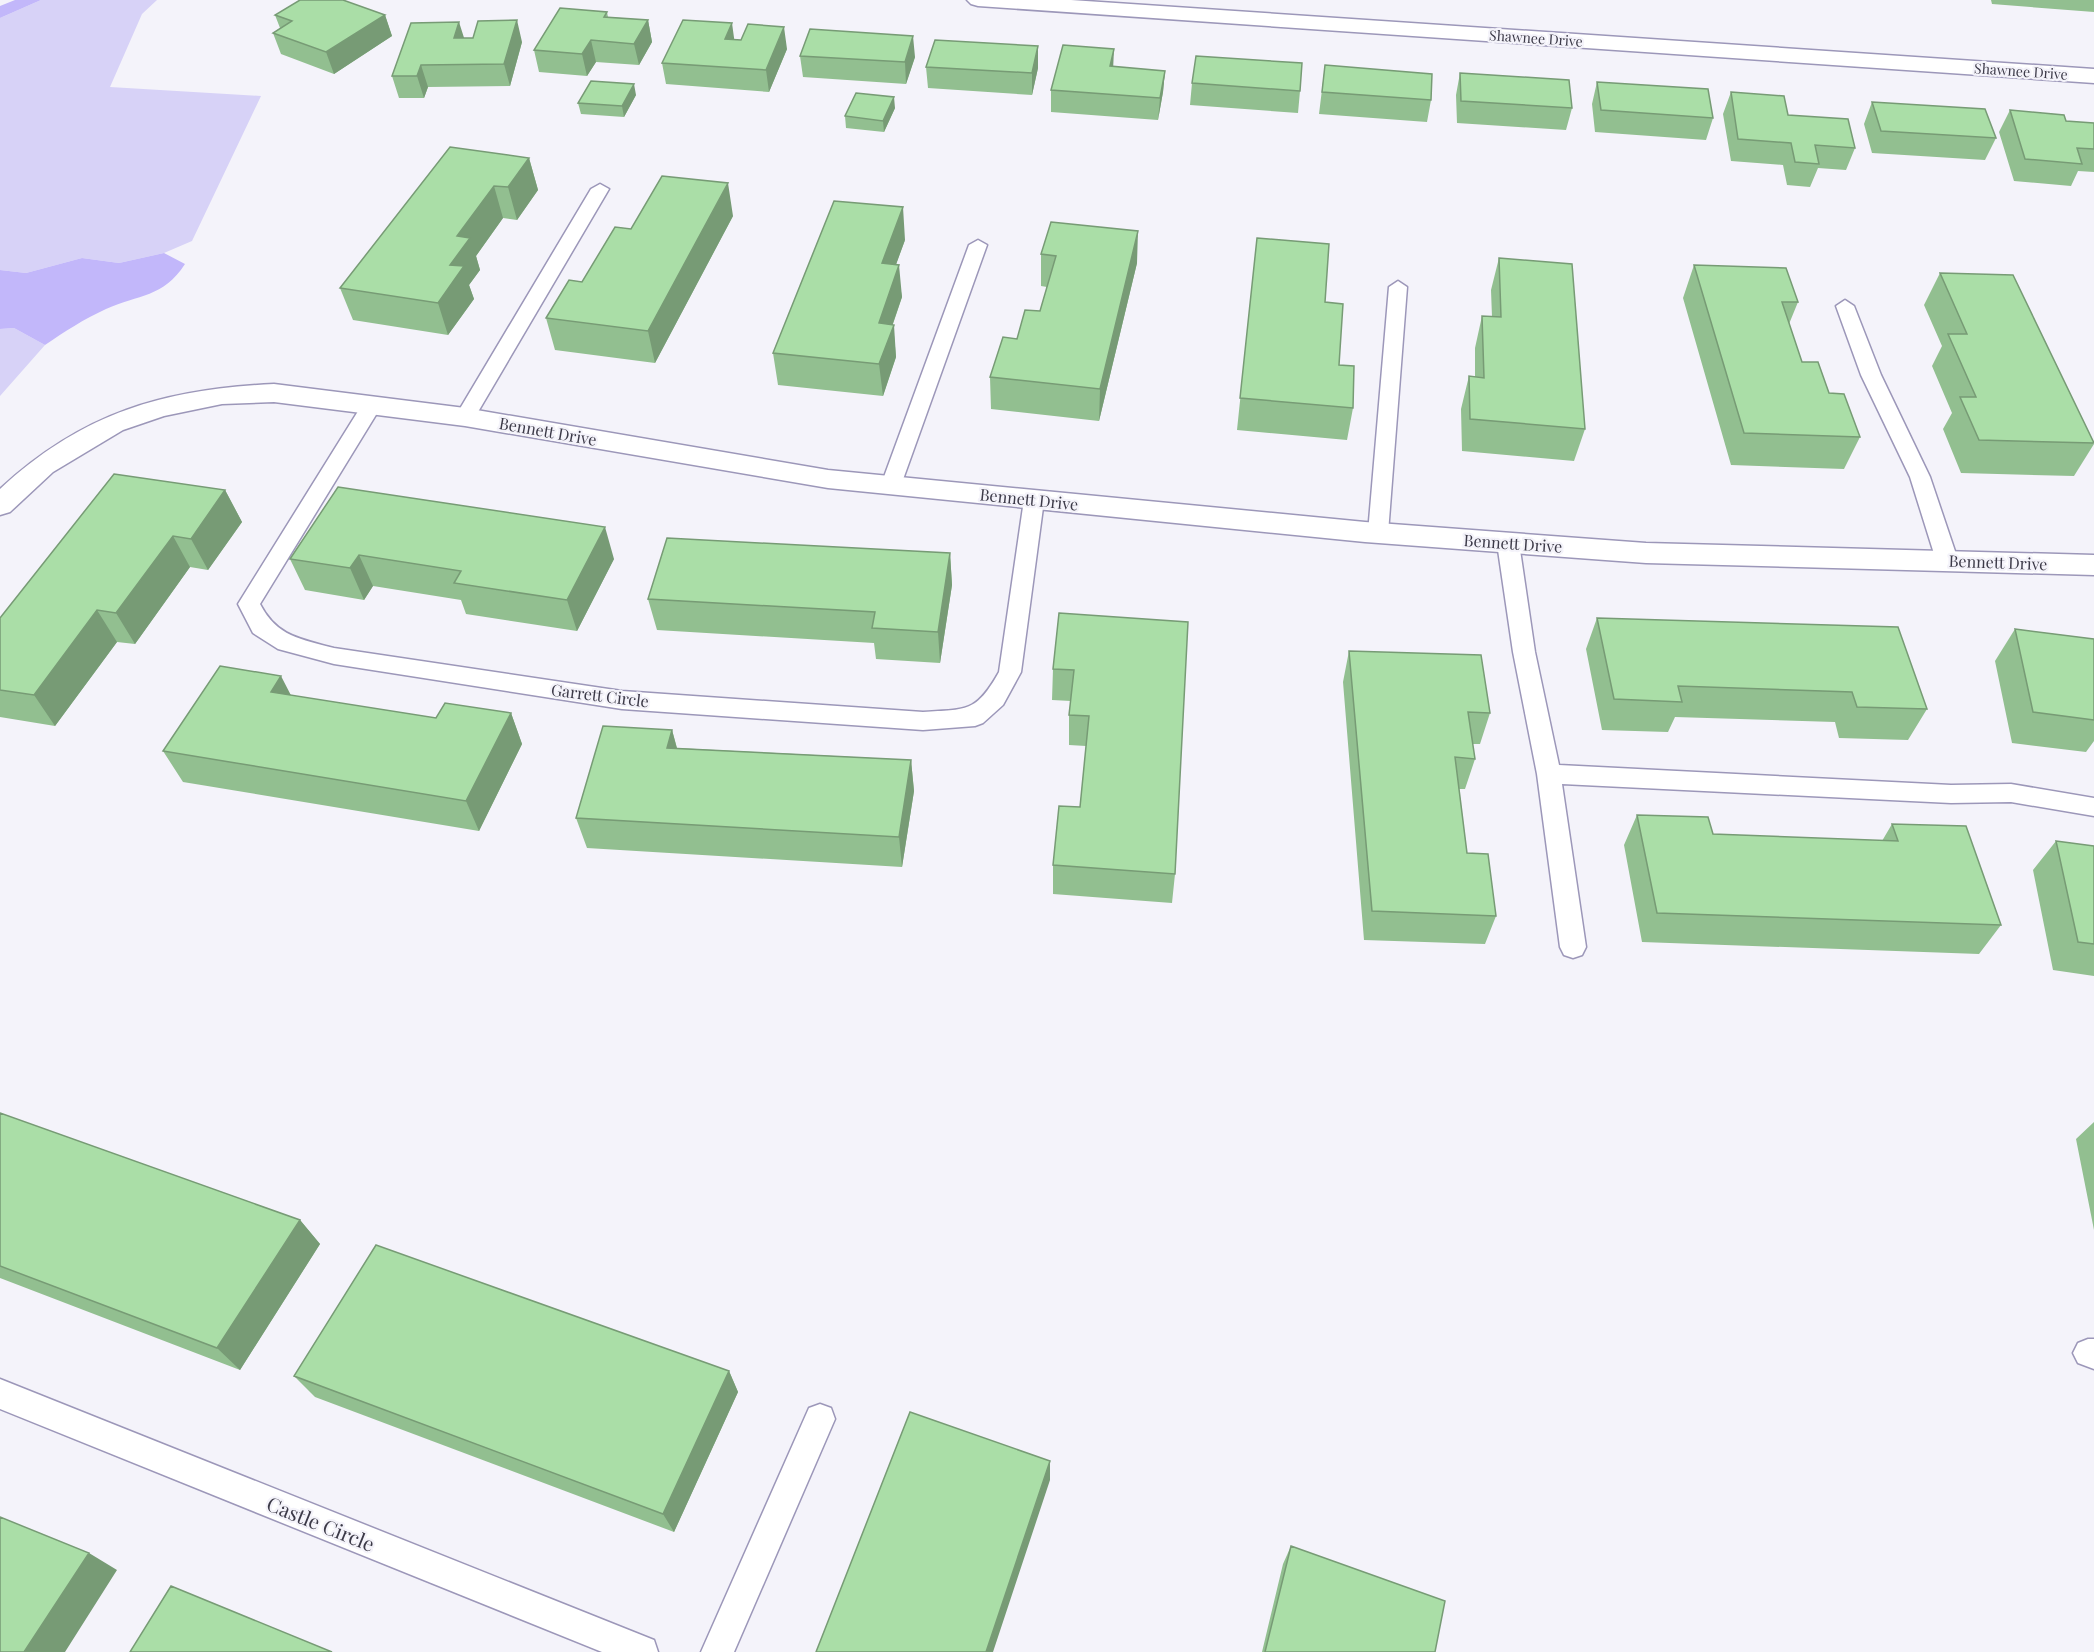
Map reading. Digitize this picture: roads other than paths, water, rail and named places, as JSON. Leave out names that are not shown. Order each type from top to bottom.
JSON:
[{"type":"street","name":"Shawnee Drive","points":[[978,0],[1057,3],[2094,76]]},
{"type":"street","name":"Bennett Drive","points":[[0,505],[43,465],[113,424],[159,408],[222,395],[274,393],[465,417],[828,479],[1378,533],[1646,553],[2094,565]]},
{"type":"lane","points":[[465,417],[600,189]]},
{"type":"lane","points":[[891,485],[978,245]]},
{"type":"lane","points":[[1378,533],[1398,287]]},
{"type":"lane","points":[[1845,306],[1871,375],[1920,477],[1947,560]]},
{"type":"lane","name":"Garrett Circle","points":[[372,405],[249,604],[261,627],[286,643],[334,656],[622,700],[923,721],[975,717],[995,699],[1010,672],[1034,500]]},
{"type":"lane","points":[[1508,543],[1524,652],[1549,774],[1573,947]]},
{"type":"lane","points":[[1549,774],[1940,794],[2011,793],[2094,807]]},
{"type":"lane","name":"Castle Circle","points":[[0,1394],[642,1652]]},
{"type":"lane","points":[[717,1652],[820,1419]]}]
